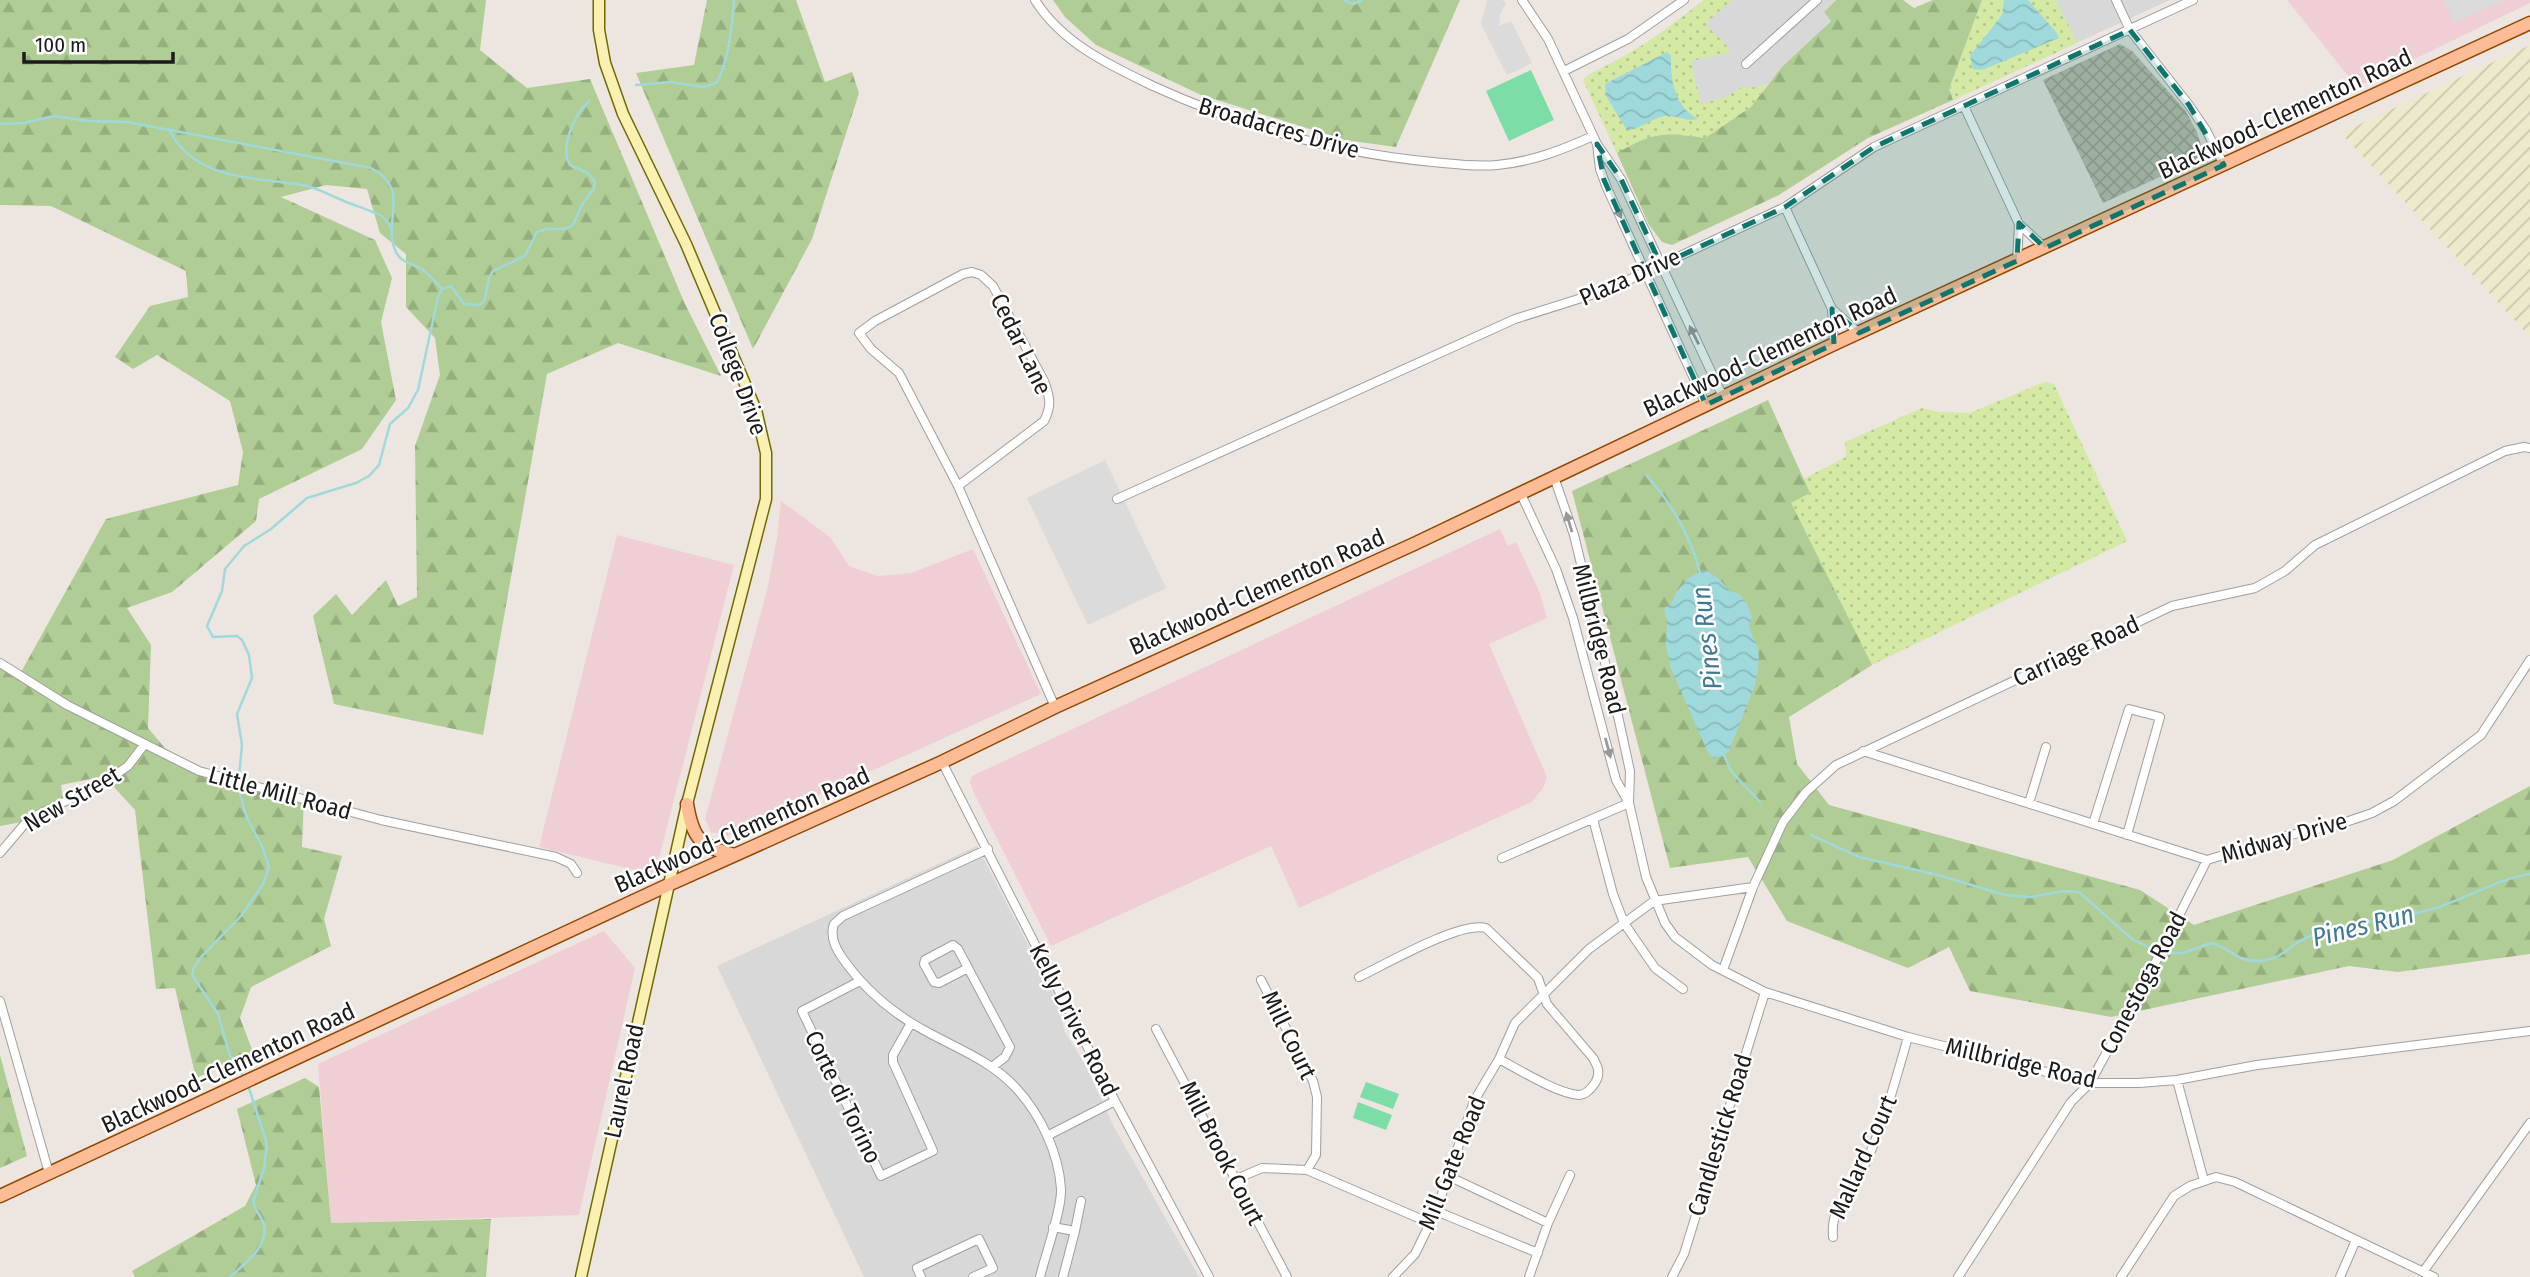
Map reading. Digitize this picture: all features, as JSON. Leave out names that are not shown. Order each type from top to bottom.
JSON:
[{"type":"main road","name":"College Drive","points":[[599,0],[599,30],[605,63],[623,114],[687,244],[756,410],[766,453],[766,499],[668,885]]},
{"type":"main road","name":"Blackwood-Clementon Road","points":[[0,1196],[668,885],[1407,548],[1834,344],[2530,23]]},
{"type":"main road","points":[[687,804],[692,828],[701,842],[716,850],[736,855]]},
{"type":"main road","name":"Laurel Road","points":[[581,1277],[668,885]]},
{"type":"street","name":"Broadacres Drive","points":[[1035,0],[1059,30],[1091,54],[1121,71],[1202,108],[1307,142],[1367,155],[1481,166],[1514,163],[1545,156],[1595,140]]},
{"type":"street","points":[[1522,0],[1542,28],[1595,140],[1614,166],[1723,397]]},
{"type":"street","points":[[1563,72],[1628,40],[1684,0]]},
{"type":"street","points":[[1746,64],[1817,0]]},
{"type":"street","points":[[2116,0],[2130,30],[2189,105],[2224,165]]},
{"type":"street","name":"Plaza Drive","points":[[1117,499],[1515,319],[1607,290],[1785,207],[1874,147],[2193,0]]},
{"type":"street","points":[[1964,106],[2019,224],[2045,248]]},
{"type":"street","points":[[1595,140],[1604,180],[1706,405]]},
{"type":"street","points":[[1785,207],[1832,309],[1834,344]]},
{"type":"street","points":[[2017,261],[2019,224]]},
{"type":"street","name":"Cedar Lane","points":[[958,486],[1044,421],[1050,408],[1050,396],[1044,381],[993,286],[981,275],[972,272],[963,274],[875,321],[859,333],[871,349],[900,373],[958,486],[1055,707]]},
{"type":"street","points":[[1832,309],[1859,333]]},
{"type":"street","name":"Carriage Road","points":[[1723,970],[1753,887],[1783,822],[1805,792],[1836,765],[2172,606],[2255,588],[2285,572],[2315,545],[2505,451],[2530,448]]},
{"type":"street","name":"Millbridge Road","points":[[1554,477],[1574,535],[1618,716],[1630,771],[1629,803],[1646,877],[1654,901],[1675,937],[1712,965],[1765,992],[1908,1037],[2090,1083],[2177,1080],[2258,1065],[2530,1031]]},
{"type":"street","name":"Millbridge Road","points":[[1520,492],[1556,569],[1573,618],[1616,780],[1629,803]]},
{"type":"street","name":"Midway Drive","points":[[1863,751],[2207,860],[2286,836],[2343,823],[2395,801],[2480,735],[2530,660]]},
{"type":"street","name":"Little Mill Road","points":[[0,663],[67,705],[198,771],[381,820],[556,857],[571,864],[577,873]]},
{"type":"street","points":[[2093,824],[2129,709],[2160,717],[2127,835]]},
{"type":"street","name":"New Street","points":[[0,853],[29,819],[103,783],[128,766],[144,745]]},
{"type":"street","points":[[2029,803],[2046,747]]},
{"type":"street","name":"Kelly Driver Road","points":[[942,762],[1115,1101],[1209,1277]]},
{"type":"street","points":[[1502,858],[1629,803]]},
{"type":"street","points":[[1593,819],[1613,894],[1624,923],[1655,968],[1683,989]]},
{"type":"street","points":[[988,849],[843,916],[834,924],[834,943],[860,981],[882,1003],[911,1023],[992,1067],[1015,1088],[1047,1136],[1061,1188],[1040,1277]]},
{"type":"street","name":"Conestoga Road","points":[[1958,1277],[2071,1102],[2090,1083],[2154,967],[2207,860]]},
{"type":"street","points":[[1654,901],[1753,887]]},
{"type":"street","name":"Mill Gate Road","points":[[1393,1277],[1415,1254],[1436,1211],[1474,1101],[1499,1059],[1515,1023],[1589,949],[1654,901]]},
{"type":"street","points":[[1359,977],[1451,933],[1476,926],[1486,928],[1538,978],[1547,1004],[1593,1058],[1599,1075],[1588,1092],[1580,1095],[1561,1090],[1499,1059]]},
{"type":"street","points":[[968,968],[939,983],[934,982],[924,964],[925,960],[953,945],[958,949],[1010,1047],[1005,1057],[992,1067]]},
{"type":"street","name":"Mill Court","points":[[1261,980],[1313,1081],[1317,1097],[1316,1155],[1307,1170]]},
{"type":"street","name":"Corte di Torino","points":[[860,981],[802,1011],[881,1176],[933,1151],[893,1062],[893,1055],[911,1023]]},
{"type":"street","name":"Candlestick Road","points":[[1672,1277],[1684,1254],[1765,992]]},
{"type":"street","points":[[0,1001],[50,1173]]},
{"type":"street","name":"Mill Brook Court","points":[[1156,1029],[1287,1277]]},
{"type":"street","name":"Mallard Court","points":[[1833,1237],[1832,1223],[1838,1203],[1866,1163],[1887,1112],[1908,1037]]},
{"type":"street","points":[[2177,1080],[2204,1181]]},
{"type":"street","points":[[1047,1136],[1115,1101]]},
{"type":"street","points":[[2423,1272],[2530,1123]]},
{"type":"street","points":[[1234,1181],[1262,1168],[1307,1170],[1430,1223]]},
{"type":"street","points":[[1529,1277],[1548,1223],[1570,1175]]},
{"type":"street","points":[[1448,1176],[1548,1223]]},
{"type":"street","points":[[2121,1277],[2174,1196],[2216,1177],[2235,1182],[2434,1277]]},
{"type":"street","points":[[1063,1277],[1081,1201]]},
{"type":"street","points":[[1436,1211],[1538,1253]]},
{"type":"street","points":[[1053,1227],[1075,1231]]},
{"type":"street","points":[[921,1277],[917,1268],[979,1239],[993,1268],[973,1277]]},
{"type":"street","points":[[2340,1277],[2356,1240]]},
{"type":"highlighted area","points":[[2130,30],[2189,105],[2224,165],[2045,248],[2019,223],[2017,261],[1859,333],[1832,309],[1834,344],[1706,405],[1604,180],[1597,144],[1621,179],[1661,265],[1785,207],[1874,147]]},
{"type":"shaded area","points":[[1487,0],[1502,0],[1506,3],[1500,15],[1499,26],[1511,21],[1532,63],[1507,75],[1481,24]]},
{"type":"shaded area","points":[[1704,0],[1836,0],[1824,12],[1831,20],[1768,84],[1617,153],[1583,80],[1658,35]]},
{"type":"shaded area","points":[[1982,0],[2170,0],[1953,100]]},
{"type":"shaded area","points":[[2287,0],[2530,0],[2530,3],[2357,87]]},
{"type":"shaded area","points":[[2444,0],[2505,0],[2455,23]]},
{"type":"shaded area","points":[[2120,44],[2132,51],[2185,110],[2197,132],[2203,152],[2199,159],[2103,203],[2043,80]]},
{"type":"shaded area","points":[[2530,45],[2530,337],[2341,133]]},
{"type":"shaded area","points":[[1105,460],[1166,588],[1088,625],[1027,498]]},
{"type":"shaded area","points":[[781,501],[830,537],[849,566],[878,576],[911,573],[973,549],[1041,694],[728,836],[711,832],[705,819],[767,590]]},
{"type":"shaded area","points":[[1500,529],[1508,546],[1516,542],[1540,593],[1547,618],[1489,644],[1547,777],[1543,788],[1532,802],[1299,908],[1271,846],[1051,946],[972,789],[972,776]]},
{"type":"shaded area","points":[[617,535],[734,565],[656,870],[651,874],[539,847]]},
{"type":"shaded area","points":[[977,846],[1056,999],[1065,1032],[1086,1066],[1114,1127],[1199,1277],[864,1277],[717,966]]},
{"type":"shaded area","points":[[604,931],[635,968],[579,1215],[331,1223],[318,1064]]},
{"type":"green space","points":[[0,0],[486,0],[480,50],[527,88],[590,79],[685,304],[721,376],[618,343],[547,374],[483,735],[334,704],[313,616],[336,594],[352,615],[386,580],[398,606],[417,597],[415,446],[440,375],[435,338],[406,307],[406,254],[380,233],[367,189],[326,185],[281,197],[375,240],[392,278],[381,322],[396,400],[362,449],[259,499],[256,521],[172,592],[127,608],[151,645],[148,728],[175,760],[194,768],[304,797],[302,847],[342,856],[324,919],[331,946],[251,987],[240,1018],[253,1052],[196,1078],[175,988],[156,989],[135,810],[104,776],[61,785],[65,814],[0,826],[0,663],[20,674],[106,519],[238,485],[243,452],[230,401],[157,355],[133,369],[115,357],[150,306],[188,297],[186,271],[51,206],[0,205]]},
{"type":"green space","points":[[707,0],[796,0],[825,82],[852,72],[859,93],[812,239],[753,349],[636,73],[694,65]]},
{"type":"green space","points":[[1053,0],[1460,0],[1396,147],[1345,140],[1201,95],[1096,45],[1065,17]]},
{"type":"green space","points":[[1704,0],[1732,0],[1705,24],[1730,49],[1728,53],[1691,61],[1701,104],[1724,98],[1742,87],[1768,84],[1751,107],[1705,138],[1660,136],[1641,141],[1617,153],[1583,80],[1649,41]]},
{"type":"green space","points":[[1836,0],[1903,0],[1914,8],[1933,0],[1982,0],[1949,89],[1953,100],[1868,138],[1779,195],[1672,245],[1662,242],[1649,225],[1617,153],[1660,135],[1705,138],[1751,107],[1782,67],[1831,21],[1824,12]]},
{"type":"green space","points":[[1982,0],[2056,0],[2077,43],[1953,100],[1949,89]]},
{"type":"green space","points":[[1531,70],[1554,120],[1509,141],[1486,91]]},
{"type":"green space","points":[[2044,382],[2054,384],[2127,541],[1872,665],[1790,503],[1810,493],[1803,479],[1846,457],[1845,442],[1922,408],[1939,412],[1970,413]]},
{"type":"green space","points":[[1768,400],[1810,493],[1791,503],[1872,665],[1789,717],[1797,764],[1829,805],[2140,890],[2194,925],[2393,860],[2530,786],[2530,954],[2398,972],[2349,966],[2111,1017],[1970,991],[1949,947],[1908,968],[1787,921],[1748,857],[1670,868],[1572,491]]},
{"type":"green space","points":[[0,1055],[27,1156],[0,1168]]},
{"type":"green space","points":[[305,1078],[319,1087],[331,1223],[491,1219],[486,1277],[135,1277],[132,1271],[245,1206],[256,1185],[237,1109]]},
{"type":"green space","points":[[1366,1082],[1399,1094],[1393,1109],[1360,1097]]},
{"type":"green space","points":[[1358,1102],[1392,1115],[1386,1130],[1353,1118]]},
{"type":"water","points":[[2004,0],[2028,0],[2059,38],[1982,70],[1973,69],[1970,56],[2002,15]]},
{"type":"water","points":[[1667,52],[1671,56],[1673,83],[1679,100],[1690,114],[1698,119],[1664,116],[1627,130],[1606,96],[1605,84]]},
{"type":"water","points":[[1706,570],[1744,600],[1752,616],[1749,627],[1758,648],[1759,660],[1756,682],[1729,751],[1723,756],[1713,758],[1708,753],[1671,669],[1666,647],[1667,622],[1664,608],[1671,605],[1676,593],[1689,578]]},
{"type":"waterway","points":[[636,85],[671,82],[703,87],[716,83],[727,55],[734,0]]},
{"type":"waterway","points":[[1344,0],[1353,4],[1362,0]]},
{"type":"waterway","points":[[442,289],[451,286],[464,304],[480,305],[485,299],[493,271],[525,256],[537,232],[565,229],[573,225],[595,182],[588,173],[570,165],[567,158],[567,140],[574,122],[589,101]]},
{"type":"waterway","points":[[0,124],[24,123],[54,116],[89,121],[127,122],[371,168],[391,186],[394,207],[392,240],[398,256],[426,272],[442,289]]},
{"type":"waterway","points":[[170,131],[181,148],[212,168],[250,178],[312,187],[382,216],[392,232]]},
{"type":"waterway","points":[[243,1076],[230,1056],[218,1014],[192,975],[194,967],[203,955],[242,915],[263,884],[269,867],[262,846],[247,818],[238,787],[242,745],[237,714],[252,678],[249,655],[237,636],[213,637],[207,626],[222,591],[225,569],[244,546],[271,529],[307,498],[356,483],[369,476],[379,465],[390,424],[408,408],[418,390],[442,289]]},
{"type":"waterway","name":"Pines Run","points":[[1646,475],[1679,521],[1700,573]]},
{"type":"waterway","name":"Pines Run","points":[[1723,753],[1731,771],[1760,802]]},
{"type":"waterway","name":"Pines Run","points":[[1811,835],[1859,857],[1938,875],[2005,895],[2031,897],[2064,891],[2079,892],[2132,939],[2157,952]]},
{"type":"waterway","name":"Pines Run","points":[[2164,953],[2183,953],[2211,943],[2248,960],[2272,959],[2303,939],[2324,932],[2423,912],[2506,880],[2530,874]]},
{"type":"waterway","points":[[230,1277],[255,1253],[263,1239],[264,1231],[263,1222],[253,1202],[264,1168],[267,1144],[248,1085]]}]
